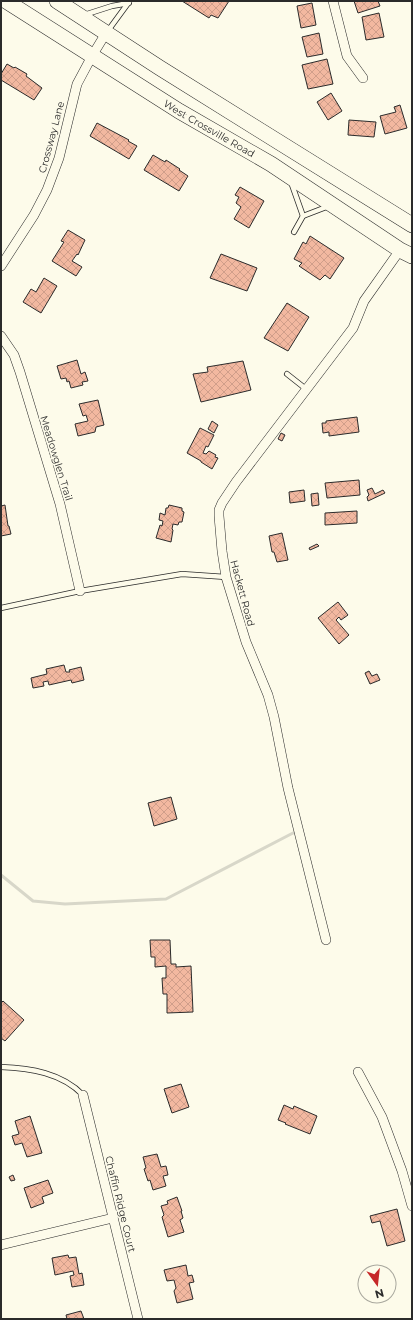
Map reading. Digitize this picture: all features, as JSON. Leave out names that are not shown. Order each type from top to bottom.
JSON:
[{"type":"main road","name":"West Crossville Road","points":[[6,1],[179,111],[271,164],[406,253]]},
{"type":"main road","points":[[57,1],[106,34],[412,225]]},
{"type":"street","points":[[333,1],[347,56],[363,78]]},
{"type":"street","name":"Crossway Lane","points":[[1,266],[34,215],[47,190],[59,158],[77,84],[106,34]]},
{"type":"street","name":"Hackett Road","points":[[326,940],[288,788],[274,717],[268,695],[246,642],[226,577],[219,516],[222,503],[353,328],[364,301],[406,253]]},
{"type":"street","name":"Meadowglen Trail","points":[[1,336],[14,355],[20,372],[60,504],[80,591]]},
{"type":"street","points":[[358,1072],[382,1117],[402,1171],[412,1206]]},
{"type":"street","name":"Chaffin Ridge Court","points":[[83,1095],[138,1319]]},
{"type":"street","points":[[1,1245],[113,1218]]},
{"type":"lane","points":[[80,16],[129,2]]},
{"type":"lane","points":[[106,34],[129,2]]},
{"type":"lane","points":[[288,175],[303,216]]},
{"type":"lane","points":[[294,232],[303,216],[332,205]]},
{"type":"lane","points":[[286,374],[306,389]]},
{"type":"lane","points":[[1,608],[80,591],[182,574],[226,577]]},
{"type":"lane","points":[[1,1067],[40,1071],[71,1085],[83,1095]]},
{"type":"building","points":[[182,1],[229,1],[218,18],[211,15],[209,18]]},
{"type":"building","points":[[354,1],[378,1],[380,6],[358,13]]},
{"type":"building","points":[[312,3],[316,25],[301,28],[297,6]]},
{"type":"building","points":[[379,13],[384,37],[366,40],[362,17]]},
{"type":"building","points":[[319,33],[323,54],[307,57],[302,37]]},
{"type":"building","points":[[327,59],[333,84],[308,89],[302,65]]},
{"type":"building","points":[[7,64],[27,74],[26,76],[42,88],[34,100],[1,80],[1,74]]},
{"type":"building","points":[[331,93],[342,111],[328,120],[317,102]]},
{"type":"building","points":[[400,105],[407,128],[385,134],[380,116],[396,112],[394,107]]},
{"type":"building","points":[[349,120],[376,122],[374,137],[348,135]]},
{"type":"building","points":[[97,123],[129,140],[128,141],[137,146],[129,159],[90,136]]},
{"type":"building","points":[[153,155],[165,162],[166,160],[188,176],[179,191],[144,170]]},
{"type":"building","points":[[240,187],[264,201],[249,228],[234,219],[241,207],[236,203],[239,197],[235,195]]},
{"type":"building","points":[[68,230],[85,240],[78,255],[77,254],[72,261],[82,267],[76,276],[52,261],[64,242],[61,241]]},
{"type":"building","points":[[310,236],[344,258],[330,279],[325,275],[320,280],[299,266],[302,263],[294,259],[303,242],[306,244]]},
{"type":"building","points":[[221,254],[257,268],[247,291],[210,278]]},
{"type":"building","points":[[44,278],[57,286],[41,313],[23,302],[31,289],[36,292]]},
{"type":"building","points":[[287,303],[309,317],[288,351],[264,338]]},
{"type":"building","points":[[77,360],[81,374],[85,372],[88,381],[82,382],[83,385],[71,388],[69,381],[67,382],[66,378],[61,379],[57,366]]},
{"type":"building","points":[[243,361],[251,390],[201,402],[193,374],[208,372],[207,367]]},
{"type":"building","points":[[98,400],[104,425],[96,427],[95,432],[78,436],[75,424],[88,421],[86,415],[83,416],[79,404]]},
{"type":"building","points":[[357,417],[359,432],[329,436],[329,432],[323,433],[322,423],[326,423],[326,421]]},
{"type":"building","points":[[212,421],[218,425],[214,433],[208,429]]},
{"type":"building","points":[[200,428],[214,435],[203,453],[206,454],[209,451],[218,458],[212,469],[187,453]]},
{"type":"building","points":[[281,433],[285,435],[282,441],[278,439]]},
{"type":"building","points":[[359,480],[360,495],[327,498],[325,483]]},
{"type":"building","points":[[372,488],[375,494],[383,490],[385,493],[368,501],[367,497],[369,495],[367,490]]},
{"type":"building","points":[[304,490],[305,501],[290,503],[289,492]]},
{"type":"building","points":[[318,493],[319,505],[312,506],[311,494]]},
{"type":"building","points":[[5,505],[8,526],[11,534],[1,536],[1,506]]},
{"type":"building","points":[[169,505],[182,508],[182,511],[184,512],[182,522],[179,522],[178,525],[173,524],[171,542],[156,538],[160,525],[162,526],[163,521],[159,520],[160,513],[165,515],[166,508],[168,508]]},
{"type":"building","points":[[357,511],[357,523],[325,525],[325,513]]},
{"type":"building","points":[[282,533],[288,560],[277,562],[274,552],[272,552],[269,536]]},
{"type":"building","points":[[317,544],[319,546],[310,550],[309,548]]},
{"type":"building","points":[[338,602],[348,615],[341,620],[339,617],[336,620],[349,635],[339,644],[318,618]]},
{"type":"building","points":[[64,665],[66,672],[70,672],[69,670],[81,667],[84,680],[72,683],[71,680],[49,685],[48,681],[43,682],[44,686],[33,688],[31,678],[47,674],[46,669]]},
{"type":"building","points":[[369,671],[372,676],[377,674],[380,680],[370,684],[365,673]]},
{"type":"building","points":[[171,797],[177,819],[154,826],[148,803]]},
{"type":"building","points":[[150,940],[170,940],[171,964],[176,964],[176,967],[191,966],[193,1012],[167,1013],[167,994],[163,994],[162,978],[166,978],[166,966],[155,967],[155,957],[151,957]]},
{"type":"building","points":[[3,1001],[24,1020],[5,1041],[1,1038],[1,1003]]},
{"type":"building","points":[[181,1084],[189,1107],[172,1113],[164,1089]]},
{"type":"building","points":[[284,1105],[293,1109],[294,1106],[317,1116],[310,1134],[278,1120]]},
{"type":"building","points":[[30,1116],[42,1153],[27,1157],[22,1143],[15,1145],[12,1136],[19,1134],[15,1121]]},
{"type":"building","points":[[157,1154],[161,1167],[166,1166],[168,1175],[163,1176],[166,1186],[153,1190],[144,1169],[146,1168],[143,1157]]},
{"type":"building","points":[[13,1175],[15,1180],[11,1181],[9,1177]]},
{"type":"building","points":[[48,1180],[53,1193],[42,1197],[44,1203],[31,1208],[24,1188]]},
{"type":"building","points":[[177,1197],[182,1211],[183,1218],[180,1220],[184,1232],[168,1237],[162,1217],[164,1215],[161,1206],[168,1204],[167,1201]]},
{"type":"building","points":[[397,1209],[405,1241],[387,1246],[380,1221],[372,1223],[370,1216]]},
{"type":"building","points":[[68,1255],[69,1258],[76,1257],[79,1274],[82,1273],[84,1285],[72,1287],[70,1276],[74,1275],[73,1271],[55,1275],[52,1258]]},
{"type":"building","points":[[186,1265],[188,1276],[192,1275],[194,1282],[189,1283],[193,1299],[177,1303],[174,1291],[176,1288],[174,1280],[167,1281],[164,1270]]},
{"type":"building","points":[[81,1311],[84,1319],[67,1319],[66,1315]]},
{"type":"waterway","points":[[1,875],[33,901],[65,904],[166,899],[293,833]]}]
